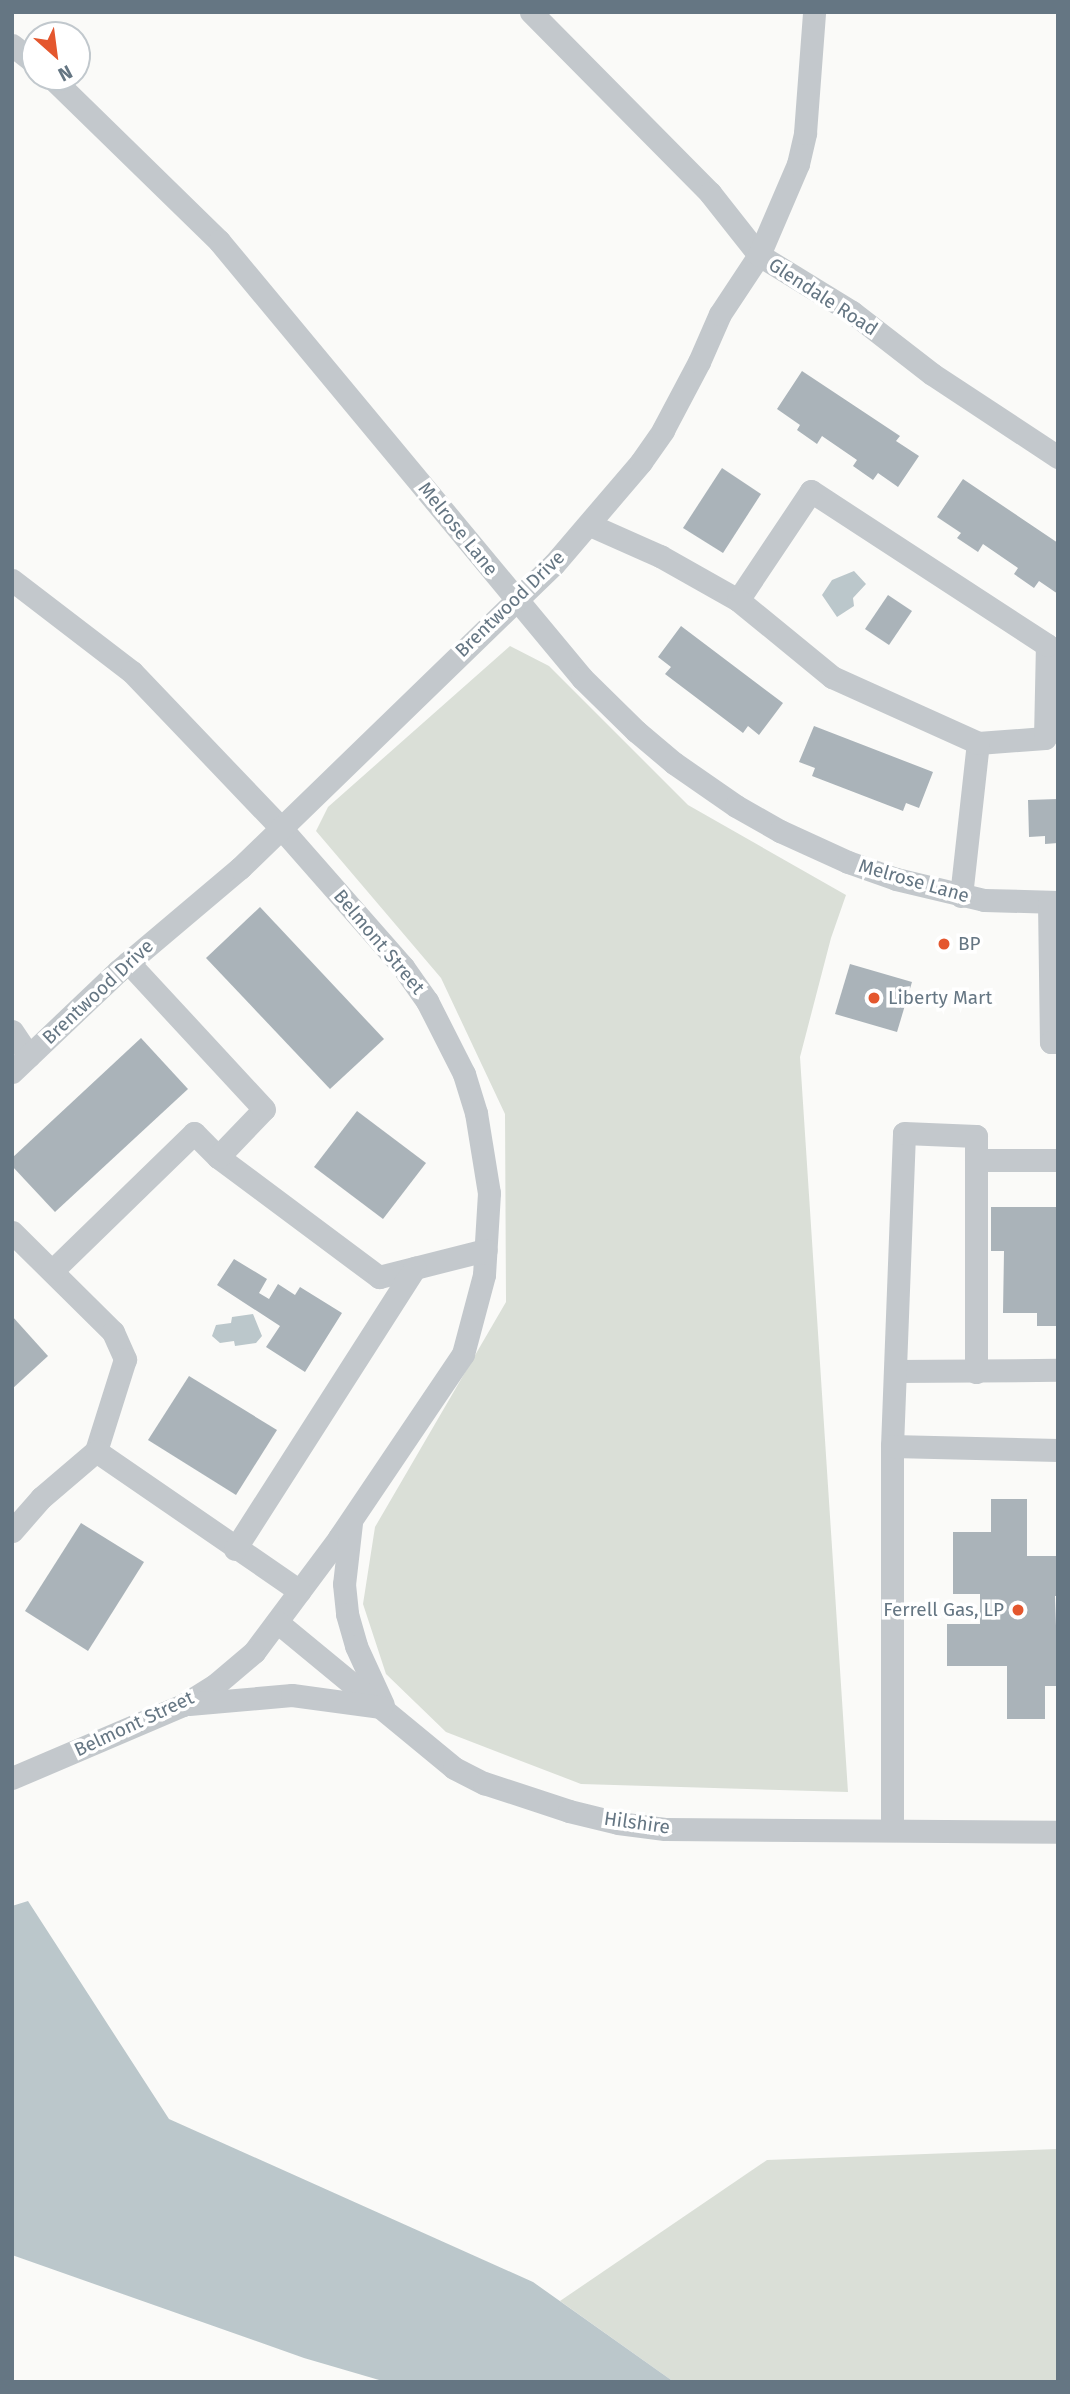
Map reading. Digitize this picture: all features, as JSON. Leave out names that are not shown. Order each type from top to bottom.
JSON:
[{"type":"street","name":"Glendale Road","points":[[531,12],[710,193],[759,255],[852,312],[932,374],[1058,457]]},
{"type":"street","name":"Brentwood Drive","points":[[12,1072],[128,962],[240,867],[554,564],[590,525],[663,430],[699,362],[720,314],[759,255],[798,164],[805,133],[814,12]]},
{"type":"street","name":"Melrose Lane","points":[[65,91],[219,241],[582,678],[635,731],[674,763],[736,806],[780,831],[848,862],[896,879],[984,900],[1053,902]]},
{"type":"street","points":[[590,525],[660,556],[738,600],[832,677],[978,743],[1045,738],[1047,645],[811,491],[738,600]]},
{"type":"street","name":"Belmont Street","points":[[12,580],[132,672],[281,828],[402,967],[447,1036],[476,1112],[489,1193],[486,1250],[475,1315],[463,1354],[352,1519],[254,1652],[215,1685],[183,1705],[12,1778]]},
{"type":"street","points":[[961,895],[978,743]]},
{"type":"street","points":[[1053,902],[1051,1042],[1058,1042]]},
{"type":"street","points":[[128,962],[264,1109],[218,1157]]},
{"type":"street","points":[[12,1031],[29,1056]]},
{"type":"street","points":[[52,1271],[194,1133],[218,1157],[379,1277],[486,1250]]},
{"type":"street","points":[[892,1830],[892,1446],[904,1133],[976,1136],[976,1372]]},
{"type":"street","points":[[976,1160],[1058,1160]]},
{"type":"street","points":[[12,1232],[113,1332],[125,1359],[96,1451],[41,1498],[12,1531]]},
{"type":"street","points":[[235,1549],[415,1268]]},
{"type":"street","points":[[895,1371],[1058,1370]]},
{"type":"street","points":[[892,1446],[1058,1450]]},
{"type":"street","points":[[96,1451],[235,1549],[300,1591]]},
{"type":"street","name":"Belmont Street","points":[[352,1519],[344,1584],[347,1614],[356,1646],[385,1708]]},
{"type":"street","name":"Hilshire","points":[[277,1622],[385,1708],[454,1768],[484,1783],[581,1814],[665,1829],[1058,1832]]},
{"type":"street","points":[[183,1705],[292,1695],[385,1708]]},
{"type":"shaded area","points":[[854,571],[866,584],[853,598],[854,606],[837,617],[822,595],[832,580]]},
{"type":"shaded area","points":[[510,646],[549,666],[688,805],[846,895],[831,938],[800,1057],[848,1792],[581,1784],[446,1732],[386,1674],[363,1604],[375,1527],[506,1302],[505,1114],[441,978],[316,831],[328,807]]},
{"type":"shaded area","points":[[253,1314],[262,1336],[256,1343],[235,1346],[234,1341],[220,1343],[212,1336],[216,1325],[231,1323],[232,1317]]},
{"type":"shaded area","points":[[28,1901],[169,2119],[533,2282],[674,2382],[386,2382],[304,2358],[12,2255],[12,1906]]},
{"type":"shaded area","points":[[1058,2149],[1058,2382],[674,2382],[560,2301],[767,2160]]},
{"type":"building","points":[[802,371],[900,436],[896,441],[919,456],[898,487],[878,473],[873,480],[853,466],[857,460],[822,436],[817,444],[797,430],[800,425],[777,409]]},
{"type":"building","points":[[722,468],[761,494],[723,553],[683,528]]},
{"type":"building","points":[[963,479],[1058,543],[1058,594],[1039,581],[1034,588],[1014,574],[1018,568],[983,544],[978,552],[957,538],[961,533],[937,517]]},
{"type":"building","points":[[888,595],[912,611],[889,645],[865,629]]},
{"type":"building","points":[[681,626],[783,703],[759,735],[748,726],[743,733],[665,674],[671,667],[658,657]]},
{"type":"building","points":[[814,726],[933,772],[919,808],[906,803],[903,811],[812,776],[815,768],[799,762]]},
{"type":"building","points":[[1058,799],[1058,843],[1045,844],[1045,836],[1029,837],[1028,800]]},
{"type":"building","points":[[260,907],[384,1039],[330,1089],[206,958]]},
{"type":"building","name":"Liberty Mart","points":[[850,964],[912,982],[897,1032],[835,1014]]},
{"type":"building","points":[[141,1038],[188,1089],[55,1212],[12,1166],[12,1158]]},
{"type":"building","points":[[357,1111],[426,1163],[383,1219],[314,1167]]},
{"type":"building","points":[[991,1207],[1058,1207],[1058,1326],[1037,1326],[1037,1313],[1003,1313],[1004,1251],[991,1251]]},
{"type":"building","points":[[234,1259],[267,1279],[259,1293],[269,1299],[278,1284],[295,1295],[300,1287],[342,1313],[305,1372],[266,1347],[280,1326],[217,1285]]},
{"type":"building","points":[[12,1316],[48,1356],[12,1389]]},
{"type":"building","points":[[189,1376],[277,1430],[236,1495],[148,1440]]},
{"type":"building","name":"Ferrell Gas, LP","points":[[991,1499],[1027,1499],[1027,1556],[1058,1556],[1058,1596],[1055,1596],[1058,1686],[1045,1686],[1045,1719],[1007,1719],[1007,1666],[947,1666],[947,1624],[980,1624],[980,1594],[953,1594],[953,1532],[991,1532]]},
{"type":"building","points":[[81,1523],[144,1562],[88,1651],[25,1611]]},
{"type":"place","name":"BP","points":[[944,944]]},
{"type":"place","name":"Liberty Mart","points":[[874,998]]},
{"type":"place","name":"Ferrell Gas, LP","points":[[1018,1610]]}]
